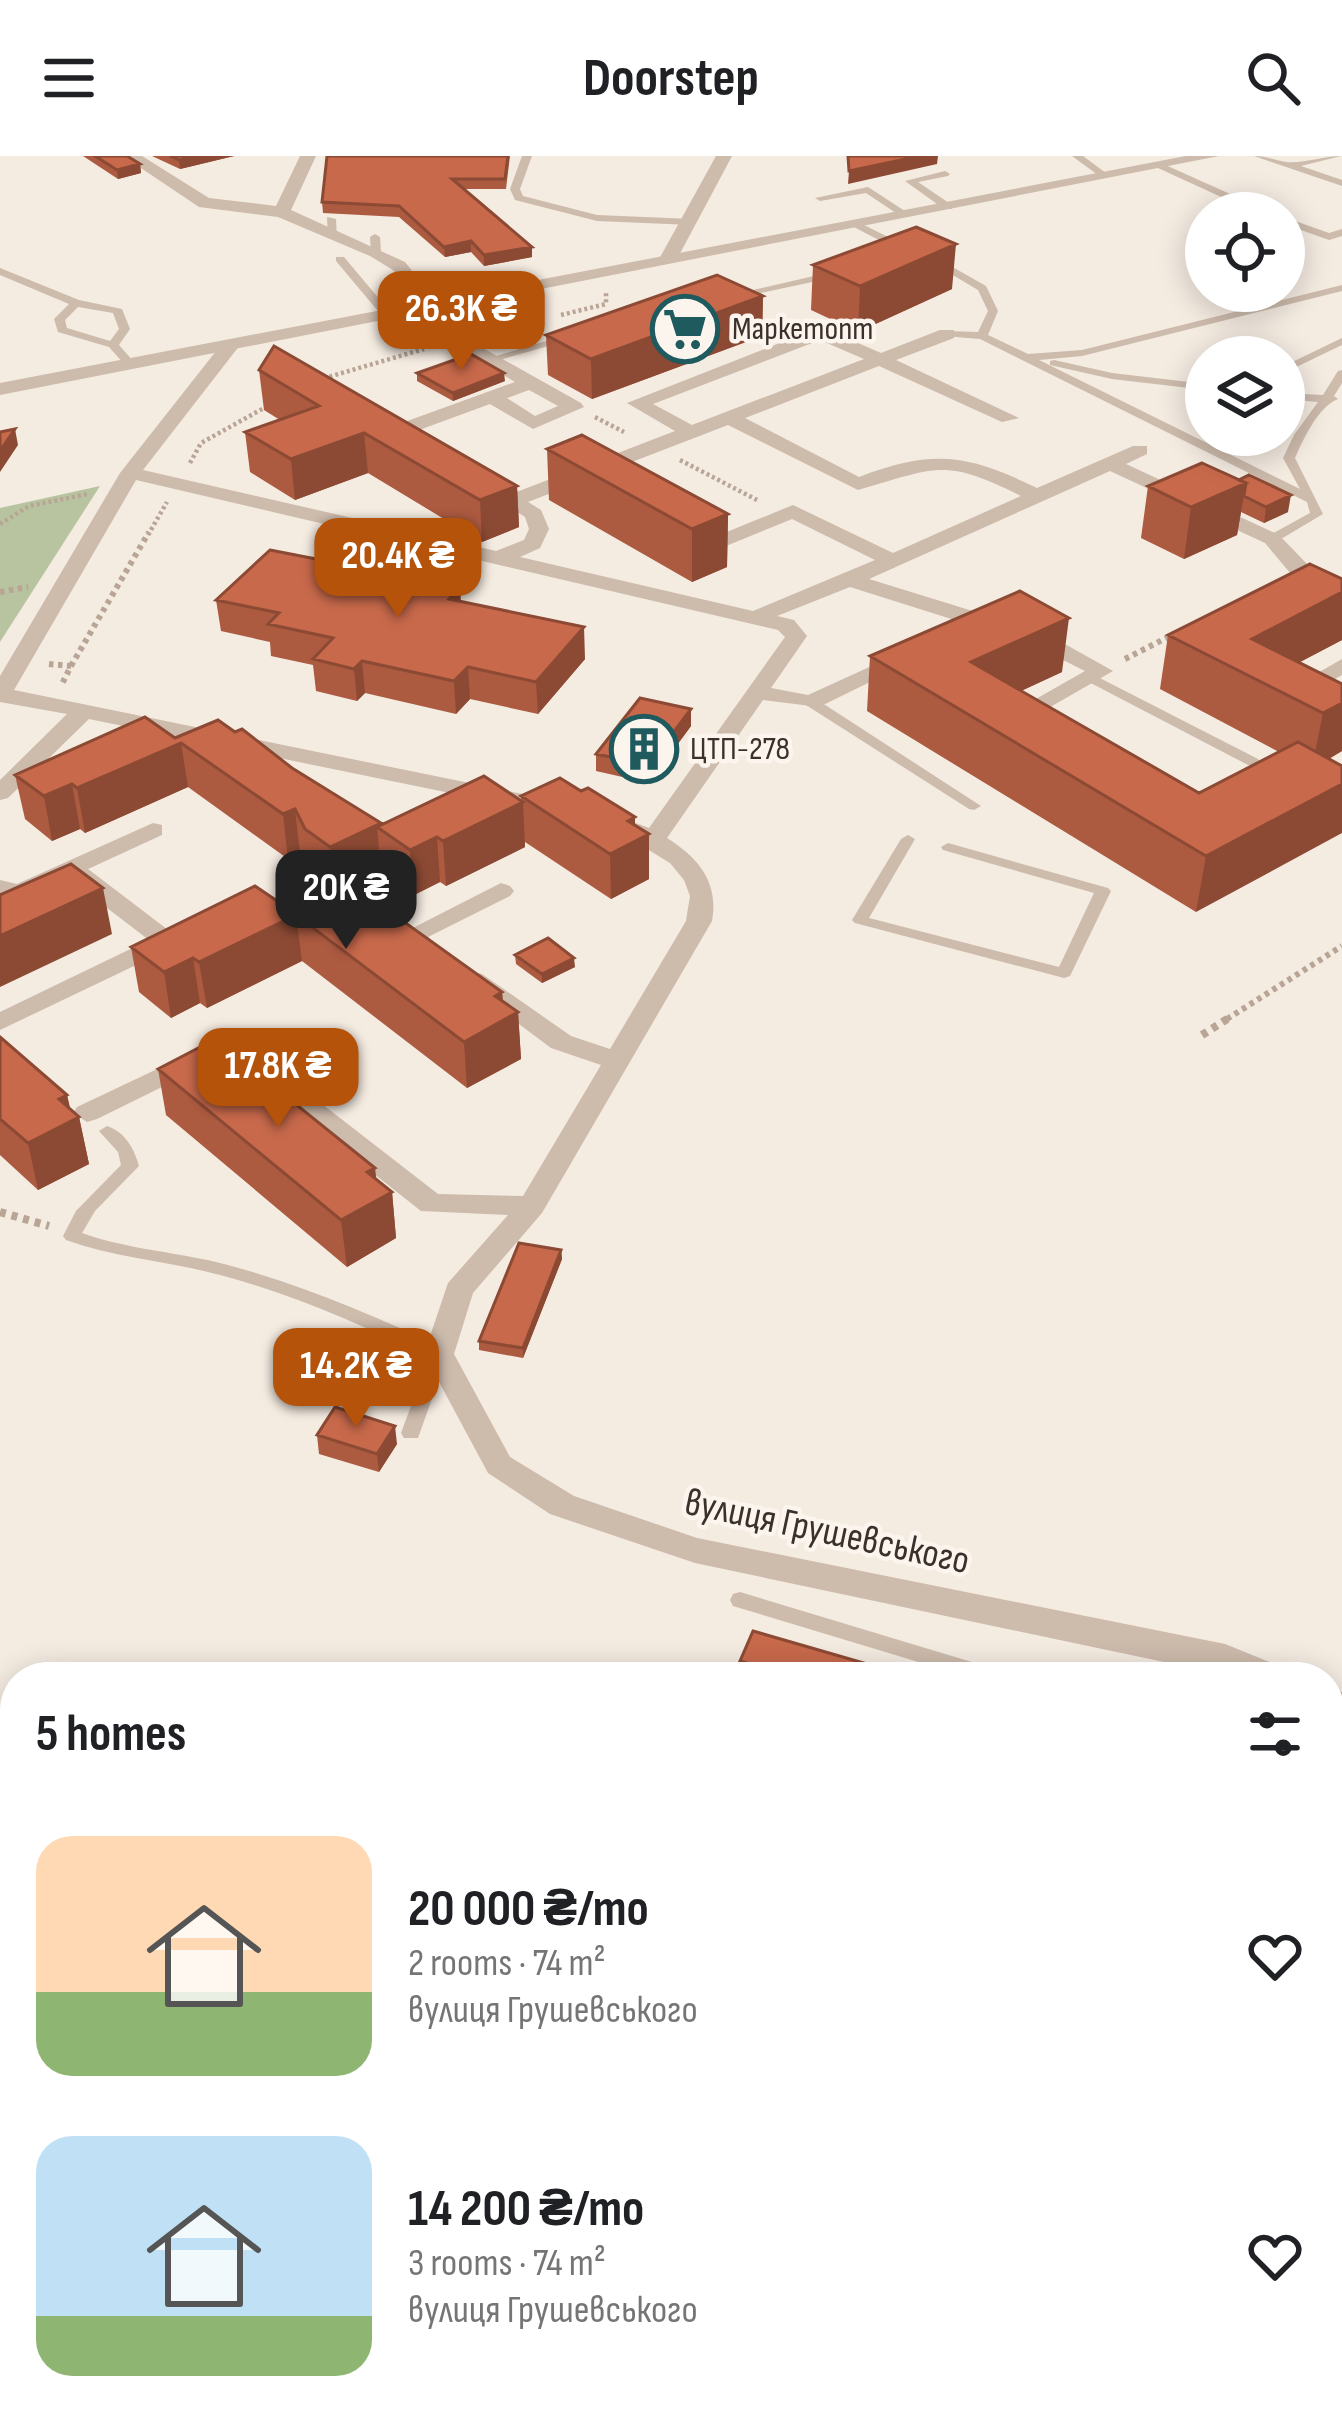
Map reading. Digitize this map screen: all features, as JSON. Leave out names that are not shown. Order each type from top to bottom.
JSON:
[{"type":"street","points":[[131,156],[205,203],[282,212],[376,244],[431,307]]},
{"type":"street","points":[[282,212],[308,156]]},
{"type":"street","points":[[667,261],[724,156]]},
{"type":"street","points":[[0,389],[1211,156]]},
{"type":"street","points":[[398,313],[574,407]]},
{"type":"street","points":[[691,433],[637,403],[821,333],[1009,418]]},
{"type":"street","points":[[514,500],[947,334]]},
{"type":"street","points":[[231,346],[130,473],[0,695],[608,819],[655,838],[686,867],[702,893],[699,921],[532,1206],[459,1291],[440,1354]]},
{"type":"street","points":[[435,455],[395,432],[530,383]]},
{"type":"street","points":[[492,397],[533,423],[574,407]]},
{"type":"street","points":[[729,418],[858,484],[913,462],[949,459],[974,465],[1039,497]]},
{"type":"street","points":[[758,616],[1140,450]]},
{"type":"street","points":[[1112,464],[1272,539],[1299,568],[1342,589]]},
{"type":"street","points":[[582,472],[620,493]]},
{"type":"street","points":[[130,473],[786,625],[796,637],[655,838]]},
{"type":"street","points":[[475,478],[534,514],[539,529],[532,544],[500,557]]},
{"type":"street","points":[[678,524],[716,544],[794,511],[893,560]]},
{"type":"street","points":[[849,580],[1039,639],[1096,674]]},
{"type":"street","points":[[760,693],[811,702],[986,622]]},
{"type":"street","points":[[1342,666],[1299,690],[1342,713]]},
{"type":"street","points":[[1029,730],[1008,718],[1096,674]]},
{"type":"street","points":[[0,793],[85,710]]},
{"type":"street","points":[[248,742],[257,762],[275,777]]},
{"type":"street","points":[[453,812],[497,795]]},
{"type":"street","points":[[0,888],[20,892],[153,830]]},
{"type":"street","points":[[0,1022],[177,936],[72,868]]},
{"type":"street","points":[[410,936],[501,891]]},
{"type":"street","points":[[383,916],[561,1042],[618,1061]]},
{"type":"street","points":[[88,1114],[227,1044],[431,1204],[532,1206]]},
{"type":"street","name":"вулиця Грушевського","points":[[440,1354],[499,1465],[562,1505],[695,1550],[1234,1662]]},
{"type":"lane","points":[[527,156],[515,188],[519,198],[597,218],[692,222]]},
{"type":"lane","points":[[1077,156],[1105,176]]},
{"type":"lane","points":[[1259,156],[1342,179]]},
{"type":"lane","points":[[1289,166],[1336,156]]},
{"type":"lane","points":[[1161,166],[1218,192]]},
{"type":"lane","points":[[945,174],[910,181],[948,207]]},
{"type":"lane","points":[[820,198],[868,190],[906,214]]},
{"type":"lane","points":[[856,224],[883,241],[932,258],[982,288],[993,311],[982,336]]},
{"type":"lane","points":[[1305,228],[1329,237],[1342,232]]},
{"type":"lane","points":[[340,260],[398,313]]},
{"type":"lane","points":[[0,272],[76,303],[118,311],[125,329],[113,345]]},
{"type":"lane","points":[[721,298],[827,276]]},
{"type":"lane","points":[[1026,357],[1082,353],[1342,288]]},
{"type":"lane","points":[[76,303],[59,319],[62,330],[113,345],[130,364]]},
{"type":"lane","points":[[947,334],[982,336],[1312,500]]},
{"type":"lane","points":[[489,359],[573,336]]},
{"type":"lane","points":[[1305,360],[1342,341]]},
{"type":"lane","points":[[1026,357],[1185,382]]},
{"type":"lane","points":[[1272,539],[1317,514],[1289,458],[1298,433],[1335,398],[1342,373]]},
{"type":"lane","points":[[1305,396],[1335,398]]},
{"type":"lane","points":[[1096,674],[1253,762]]},
{"type":"lane","points":[[811,702],[974,806]]},
{"type":"lane","points":[[908,839],[860,920],[1064,973],[1103,892],[948,847]]},
{"type":"lane","points":[[88,1114],[126,1150],[130,1166],[114,1187],[79,1213],[72,1236],[110,1251],[196,1262],[344,1308],[440,1354],[411,1433]]},
{"type":"lane","points":[[740,1600],[945,1662]]},
{"type":"path","points":[[313,383],[331,373],[606,304],[606,289],[621,285]]},
{"type":"path","points":[[71,666],[201,443],[275,402]]},
{"type":"path","points":[[574,407],[785,514]]},
{"type":"path","points":[[238,421],[258,432]]},
{"type":"path","points":[[0,524],[29,506],[63,497],[116,496]]},
{"type":"path","points":[[0,592],[28,587]]},
{"type":"path","points":[[1096,674],[1181,630]]},
{"type":"path","points":[[1202,1035],[1342,946]]},
{"type":"path","points":[[0,1212],[72,1236]]},
{"type":"green space","points":[[100,486],[0,642],[0,508]]},
{"type":"building","points":[[95,156],[127,156],[140,164],[117,170]]},
{"type":"building","points":[[327,156],[508,156],[505,179],[452,179],[532,247],[484,255],[471,241],[444,247],[399,206],[322,202]]},
{"type":"building","points":[[848,156],[920,156],[849,171]]},
{"type":"building","points":[[916,227],[956,244],[860,286],[813,265]]},
{"type":"building","points":[[717,275],[763,296],[591,359],[546,335]]},
{"type":"building","points":[[274,346],[517,486],[480,500],[364,433],[291,459],[245,432],[319,406],[259,370]]},
{"type":"building","points":[[471,354],[504,373],[453,393],[417,373]]},
{"type":"building","points":[[15,429],[0,451],[0,432]]},
{"type":"building","points":[[582,435],[728,514],[692,529],[547,449]]},
{"type":"building","points":[[1202,463],[1246,483],[1191,507],[1148,486]]},
{"type":"building","points":[[1249,475],[1291,495],[1266,507],[1244,496],[1246,483],[1239,480]]},
{"type":"building","points":[[270,550],[460,587],[449,599],[584,627],[536,682],[468,667],[454,681],[362,661],[354,669],[313,659],[333,638],[268,624],[279,613],[216,600]]},
{"type":"building","points":[[1310,564],[1342,579],[1342,592],[1252,639],[1342,684],[1342,703],[1323,713],[1168,635]]},
{"type":"building","points":[[1020,591],[1069,618],[971,662],[1199,793],[1298,742],[1342,766],[1342,784],[1206,856],[870,656]]},
{"type":"building","points":[[640,698],[691,709],[649,765],[596,754]]},
{"type":"building","points":[[145,717],[175,738],[218,720],[235,732],[242,729],[292,768],[381,823],[330,847],[305,829],[295,809],[283,814],[181,743],[77,788],[72,784],[44,796],[15,775]]},
{"type":"building","points":[[484,776],[523,802],[443,841],[437,837],[410,850],[377,827]]},
{"type":"building","points":[[560,778],[581,791],[588,788],[635,817],[628,821],[649,834],[610,854],[521,796]]},
{"type":"building","points":[[71,864],[103,888],[0,936],[0,895]]},
{"type":"building","points":[[339,885],[361,900],[368,896],[502,992],[495,996],[518,1012],[464,1042],[296,915],[199,962],[193,958],[164,972],[131,947],[255,886],[289,909]]},
{"type":"building","points":[[548,938],[574,958],[542,974],[515,955]]},
{"type":"building","points":[[0,1037],[67,1095],[59,1099],[79,1117],[28,1143],[0,1119]]},
{"type":"building","points":[[206,1044],[229,1061],[237,1057],[375,1168],[367,1172],[392,1192],[341,1220],[158,1069]]},
{"type":"building","points":[[519,1243],[561,1250],[523,1348],[479,1341]]},
{"type":"building","points":[[335,1407],[395,1426],[377,1454],[317,1435]]},
{"type":"building","points":[[753,1631],[860,1662],[743,1662]]},
{"type":"place","name":"Маркетопт","points":[[685,329]]},
{"type":"place","name":"ЦТП-278","points":[[644,749]]}]
